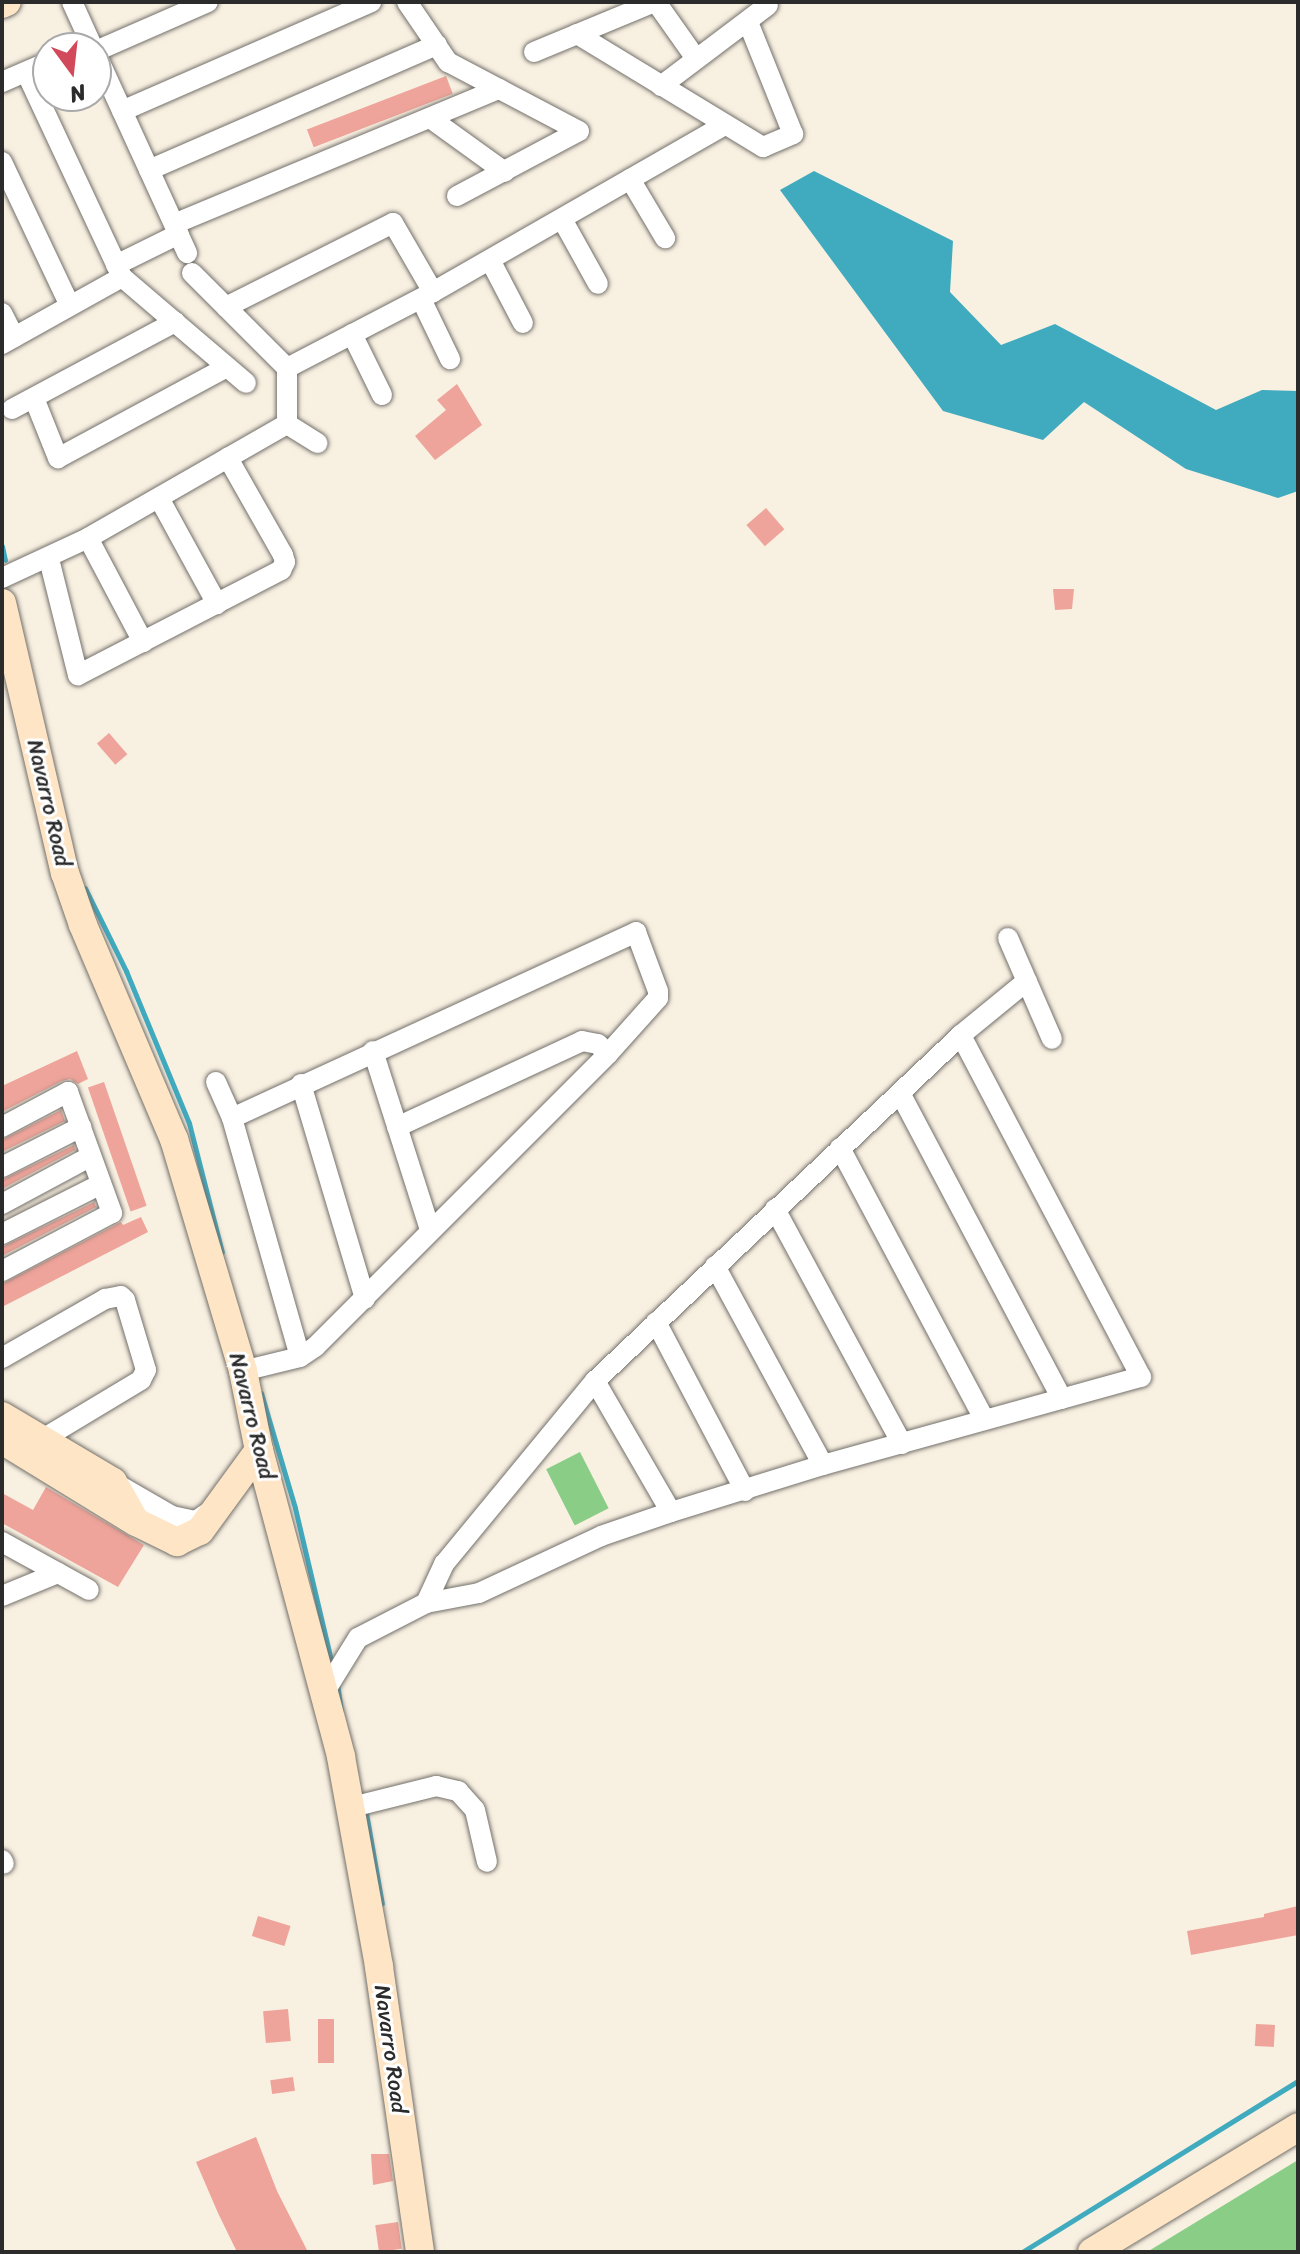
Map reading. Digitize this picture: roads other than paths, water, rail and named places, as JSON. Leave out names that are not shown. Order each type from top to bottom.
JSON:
[{"type":"street","points":[[72,2],[85,32]]},
{"type":"street","points":[[112,41],[208,2]]},
{"type":"street","points":[[122,111],[371,2]]},
{"type":"street","points":[[407,2],[448,62],[579,131],[457,196]]},
{"type":"street","points":[[534,52],[656,2],[695,57]]},
{"type":"street","points":[[661,86],[695,57],[768,5]]},
{"type":"street","points":[[577,34],[763,147],[793,134],[748,22]]},
{"type":"street","points":[[149,170],[437,45]]},
{"type":"street","points":[[2,82],[32,69]]},
{"type":"street","points":[[26,72],[119,271],[246,383]]},
{"type":"street","points":[[2,313],[8,340],[70,306],[119,271],[183,246],[430,118],[499,89]]},
{"type":"street","points":[[112,90],[183,246],[226,307],[287,368],[287,424]]},
{"type":"street","points":[[430,118],[505,172]]},
{"type":"street","points":[[287,368],[427,296],[725,125]]},
{"type":"street","points":[[2,162],[70,306]]},
{"type":"street","points":[[630,179],[665,238]]},
{"type":"street","points":[[562,219],[598,284]]},
{"type":"street","points":[[226,307],[393,223],[427,296],[450,359]]},
{"type":"street","points":[[490,260],[523,323]]},
{"type":"street","points":[[12,409],[175,322]]},
{"type":"street","points":[[352,334],[382,395]]},
{"type":"street","points":[[34,398],[58,458],[227,367]]},
{"type":"street","points":[[287,424],[318,443]]},
{"type":"street","points":[[2,578],[49,559],[88,538],[287,424]]},
{"type":"street","points":[[49,559],[76,673],[84,673],[281,570],[285,562],[228,458]]},
{"type":"street","points":[[159,498],[217,604]]},
{"type":"street","points":[[88,538],[143,642]]},
{"type":"street","name":"Navarro Road","points":[[2,603],[65,873],[83,925],[174,1139],[251,1369],[259,1450],[331,1680],[361,1804],[379,1967],[420,2252]]},
{"type":"street","points":[[232,1118],[636,932],[658,998],[608,1054],[430,1230],[365,1299],[300,1357],[251,1369]]},
{"type":"street","points":[[1008,938],[1052,1039]]},
{"type":"street","points":[[426,1603],[444,1564],[595,1381],[961,1035],[1027,981]]},
{"type":"street","points":[[331,1680],[358,1638],[426,1603],[479,1593],[601,1536],[823,1465],[1141,1377],[961,1035]]},
{"type":"street","points":[[397,1127],[582,1041],[598,1044],[608,1054]]},
{"type":"street","points":[[373,1051],[430,1230]]},
{"type":"street","points":[[216,1082],[232,1118],[300,1357]]},
{"type":"street","points":[[301,1084],[365,1299]]},
{"type":"street","points":[[2,1127],[68,1092],[112,1213],[2,1271]]},
{"type":"street","points":[[900,1093],[1062,1399]]},
{"type":"street","points":[[2,1167],[81,1127]]},
{"type":"street","points":[[840,1148],[984,1419]]},
{"type":"street","points":[[2,1204],[91,1156]]},
{"type":"street","points":[[2,1234],[101,1184]]},
{"type":"street","points":[[775,1209],[902,1444]]},
{"type":"street","points":[[715,1266],[823,1465]]},
{"type":"street","points":[[2,1358],[105,1299],[121,1296],[125,1300],[146,1370],[141,1380],[22,1444]]},
{"type":"street","points":[[656,1322],[745,1491]]},
{"type":"street","points":[[595,1381],[671,1512]]},
{"type":"street","points":[[2,1416],[22,1444],[136,1522],[177,1542],[200,1531],[259,1450]]},
{"type":"street","points":[[22,1444],[113,1482],[172,1516],[196,1521],[220,1504]]},
{"type":"street","points":[[113,1482],[136,1522]]},
{"type":"street","points":[[2,1542],[89,1590]]},
{"type":"street","points":[[2,1596],[58,1573]]},
{"type":"street","points":[[361,1804],[436,1786],[458,1791],[475,1810],[487,1862]]},
{"type":"street","points":[[1092,2252],[1298,2127]]},
{"type":"water","points":[[814,171],[953,241],[950,292],[1001,345],[1055,324],[1216,410],[1262,390],[1298,391],[1298,491],[1278,498],[1186,469],[1084,402],[1043,440],[943,411],[780,190]]},
{"type":"waterway","points":[[2,546],[5,560]]},
{"type":"waterway","points":[[85,888],[126,971],[189,1123],[222,1252]]},
{"type":"waterway","points":[[261,1393],[295,1508],[332,1665]]},
{"type":"waterway","points":[[337,1683],[341,1712]]},
{"type":"waterway","points":[[365,1807],[382,1904]]},
{"type":"waterway","points":[[1022,2252],[1298,2081]]}]
